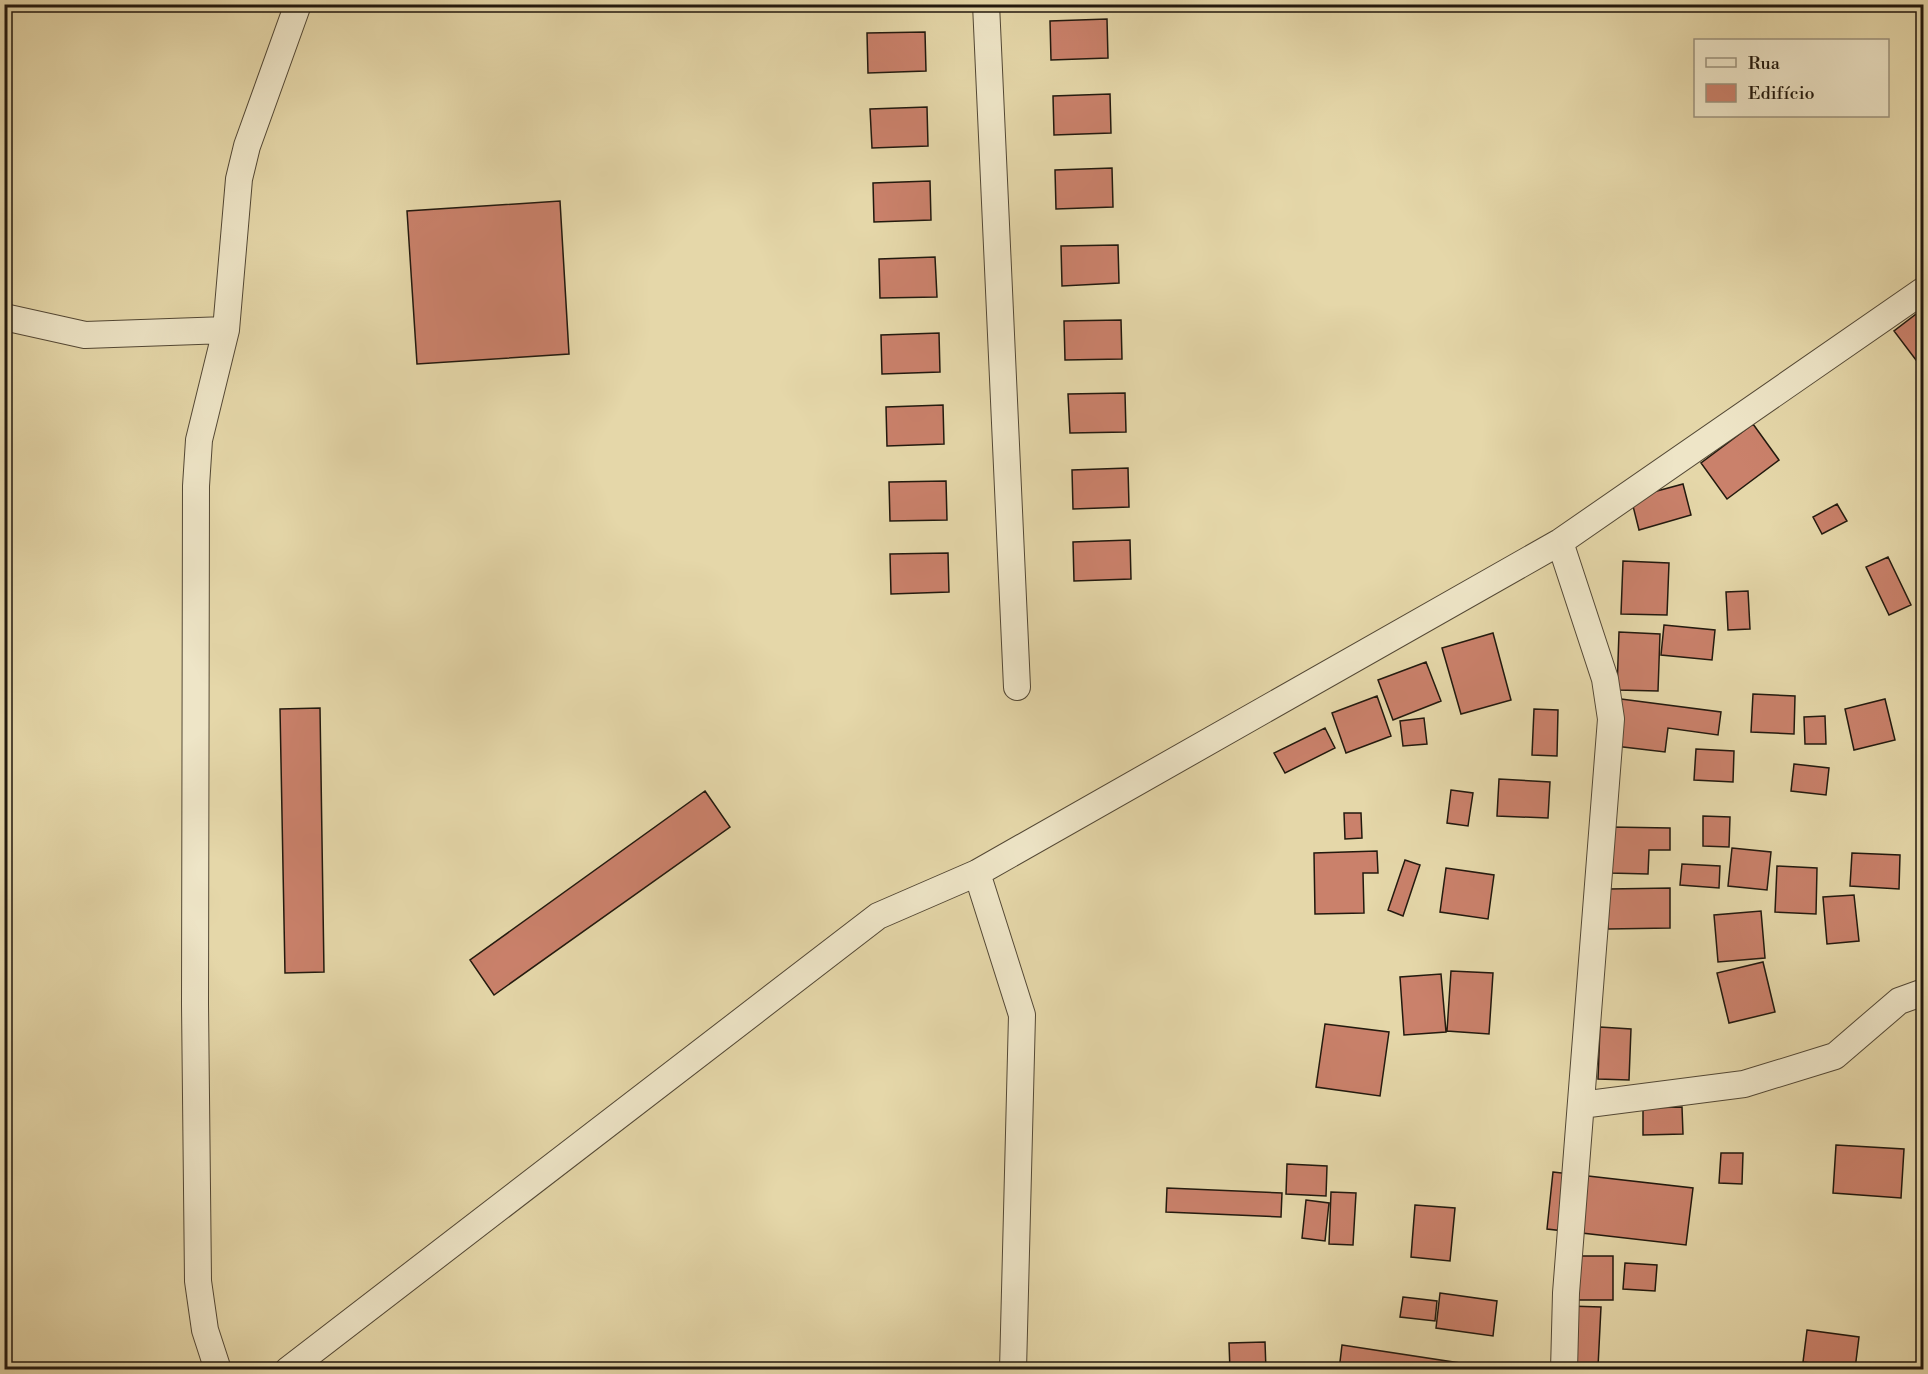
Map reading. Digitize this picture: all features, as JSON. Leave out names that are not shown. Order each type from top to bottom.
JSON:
[{"type":"street","points":[[218,1370],[205,1330],[198,1281],[195,1004],[196,486],[199,440],[226,330],[239,180],[247,146],[298,4]]},
{"type":"street","points":[[986,4],[1017,687]]},
{"type":"street","points":[[288,1370],[878,916],[976,873],[1560,542],[1923,290]]},
{"type":"street","points":[[4,316],[85,335],[226,330]]},
{"type":"street","points":[[1560,542],[1605,679],[1611,718],[1566,1293],[1564,1370]]},
{"type":"street","points":[[976,873],[1022,1015],[1013,1370]]},
{"type":"street","points":[[1581,1105],[1744,1084],[1835,1056],[1899,1001],[1923,992]]},
{"type":"building","points":[[1107,19],[1108,58],[1051,60],[1050,21]]},
{"type":"building","points":[[925,32],[926,71],[868,73],[867,33]]},
{"type":"building","points":[[1110,94],[1111,133],[1054,135],[1053,96]]},
{"type":"building","points":[[927,107],[928,146],[872,148],[870,109]]},
{"type":"building","points":[[1112,168],[1113,207],[1056,209],[1055,170]]},
{"type":"building","points":[[930,181],[931,220],[874,222],[873,183]]},
{"type":"building","points":[[560,201],[569,354],[417,364],[407,211]]},
{"type":"building","points":[[1118,245],[1119,283],[1062,286],[1061,246]]},
{"type":"building","points":[[935,257],[937,297],[880,298],[879,259]]},
{"type":"building","points":[[1924,308],[1924,361],[1919,364],[1894,331]]},
{"type":"building","points":[[1121,320],[1122,359],[1065,360],[1064,321]]},
{"type":"building","points":[[939,333],[940,372],[882,374],[881,335]]},
{"type":"building","points":[[1125,393],[1126,432],[1070,433],[1068,394]]},
{"type":"building","points":[[943,405],[944,444],[887,446],[886,407]]},
{"type":"building","points":[[1753,424],[1779,460],[1727,499],[1701,463]]},
{"type":"building","points":[[1128,468],[1129,507],[1073,509],[1072,470]]},
{"type":"building","points":[[946,481],[947,520],[890,521],[889,482]]},
{"type":"building","points":[[1683,484],[1691,515],[1639,530],[1631,498]]},
{"type":"building","points":[[1837,504],[1847,521],[1822,534],[1813,517]]},
{"type":"building","points":[[1130,540],[1131,579],[1074,581],[1073,542]]},
{"type":"building","points":[[948,553],[949,592],[891,594],[890,554]]},
{"type":"building","points":[[1888,557],[1911,605],[1889,615],[1866,567]]},
{"type":"building","points":[[1623,561],[1669,563],[1667,615],[1621,614]]},
{"type":"building","points":[[1748,591],[1750,629],[1728,630],[1726,592]]},
{"type":"building","points":[[1664,625],[1715,630],[1712,660],[1661,655]]},
{"type":"building","points":[[1619,632],[1660,634],[1658,691],[1617,690]]},
{"type":"building","points":[[1493,633],[1511,700],[1461,714],[1442,648]]},
{"type":"building","points":[[1426,662],[1441,701],[1393,720],[1378,680]]},
{"type":"building","points":[[1753,694],[1795,696],[1794,734],[1751,732]]},
{"type":"building","points":[[1377,696],[1391,736],[1346,753],[1332,713]]},
{"type":"building","points":[[1621,699],[1721,712],[1718,735],[1668,728],[1665,752],[1615,746]]},
{"type":"building","points":[[1885,699],[1895,740],[1854,750],[1845,709]]},
{"type":"building","points":[[320,708],[324,972],[285,973],[280,709]]},
{"type":"building","points":[[1534,709],[1558,710],[1557,756],[1532,755]]},
{"type":"building","points":[[1825,716],[1826,744],[1805,744],[1804,717]]},
{"type":"building","points":[[1424,718],[1427,744],[1403,746],[1400,721]]},
{"type":"building","points":[[1325,728],[1335,748],[1285,773],[1274,753]]},
{"type":"building","points":[[1696,749],[1734,751],[1733,782],[1694,780]]},
{"type":"building","points":[[1794,764],[1829,768],[1826,795],[1791,791]]},
{"type":"building","points":[[1499,779],[1550,782],[1548,818],[1497,816]]},
{"type":"building","points":[[1451,790],[1473,793],[1468,826],[1447,823]]},
{"type":"building","points":[[705,791],[730,827],[494,995],[470,960]]},
{"type":"building","points":[[1344,813],[1361,813],[1362,838],[1345,839]]},
{"type":"building","points":[[1703,816],[1730,817],[1729,847],[1703,846]]},
{"type":"building","points":[[1610,827],[1670,828],[1670,850],[1649,850],[1648,874],[1609,873]]},
{"type":"building","points":[[1732,848],[1771,852],[1767,890],[1728,886]]},
{"type":"building","points":[[1377,851],[1378,873],[1363,873],[1364,913],[1315,914],[1314,853]]},
{"type":"building","points":[[1852,853],[1900,855],[1899,889],[1850,886]]},
{"type":"building","points":[[1405,860],[1420,865],[1403,916],[1388,910]]},
{"type":"building","points":[[1682,864],[1720,866],[1719,888],[1680,885]]},
{"type":"building","points":[[1777,866],[1817,868],[1816,914],[1775,912]]},
{"type":"building","points":[[1446,868],[1494,875],[1488,919],[1440,912]]},
{"type":"building","points":[[1670,888],[1670,928],[1608,929],[1609,889]]},
{"type":"building","points":[[1854,895],[1859,941],[1827,944],[1823,897]]},
{"type":"building","points":[[1761,911],[1765,958],[1718,962],[1714,915]]},
{"type":"building","points":[[1763,962],[1775,1012],[1729,1023],[1717,973]]},
{"type":"building","points":[[1451,971],[1493,973],[1489,1034],[1447,1031]]},
{"type":"building","points":[[1441,974],[1446,1032],[1404,1035],[1400,977]]},
{"type":"building","points":[[1325,1024],[1389,1032],[1380,1096],[1316,1087]]},
{"type":"building","points":[[1600,1027],[1631,1029],[1629,1080],[1598,1079]]},
{"type":"building","points":[[1682,1107],[1683,1134],[1643,1135],[1643,1108]]},
{"type":"building","points":[[1836,1145],[1904,1149],[1901,1198],[1833,1193]]},
{"type":"building","points":[[1721,1153],[1743,1153],[1742,1184],[1719,1183]]},
{"type":"building","points":[[1287,1164],[1327,1166],[1326,1196],[1286,1194]]},
{"type":"building","points":[[1553,1172],[1693,1188],[1686,1245],[1547,1229]]},
{"type":"building","points":[[1167,1188],[1282,1193],[1281,1217],[1166,1212]]},
{"type":"building","points":[[1331,1192],[1356,1193],[1353,1245],[1329,1244]]},
{"type":"building","points":[[1306,1200],[1329,1203],[1325,1241],[1302,1238]]},
{"type":"building","points":[[1415,1205],[1455,1208],[1450,1261],[1411,1257]]},
{"type":"building","points":[[1562,1256],[1613,1256],[1613,1300],[1562,1300]]},
{"type":"building","points":[[1625,1263],[1657,1265],[1655,1291],[1623,1289]]},
{"type":"building","points":[[1440,1293],[1497,1301],[1493,1336],[1436,1328]]},
{"type":"building","points":[[1403,1297],[1437,1301],[1435,1321],[1400,1317]]},
{"type":"building","points":[[1568,1306],[1601,1307],[1598,1367],[1612,1368],[1611,1370],[1565,1370]]},
{"type":"building","points":[[1807,1330],[1859,1337],[1855,1369],[1803,1362]]},
{"type":"building","points":[[1265,1342],[1266,1370],[1230,1370],[1229,1343]]},
{"type":"building","points":[[1342,1345],[1473,1365],[1473,1370],[1339,1370]]}]
